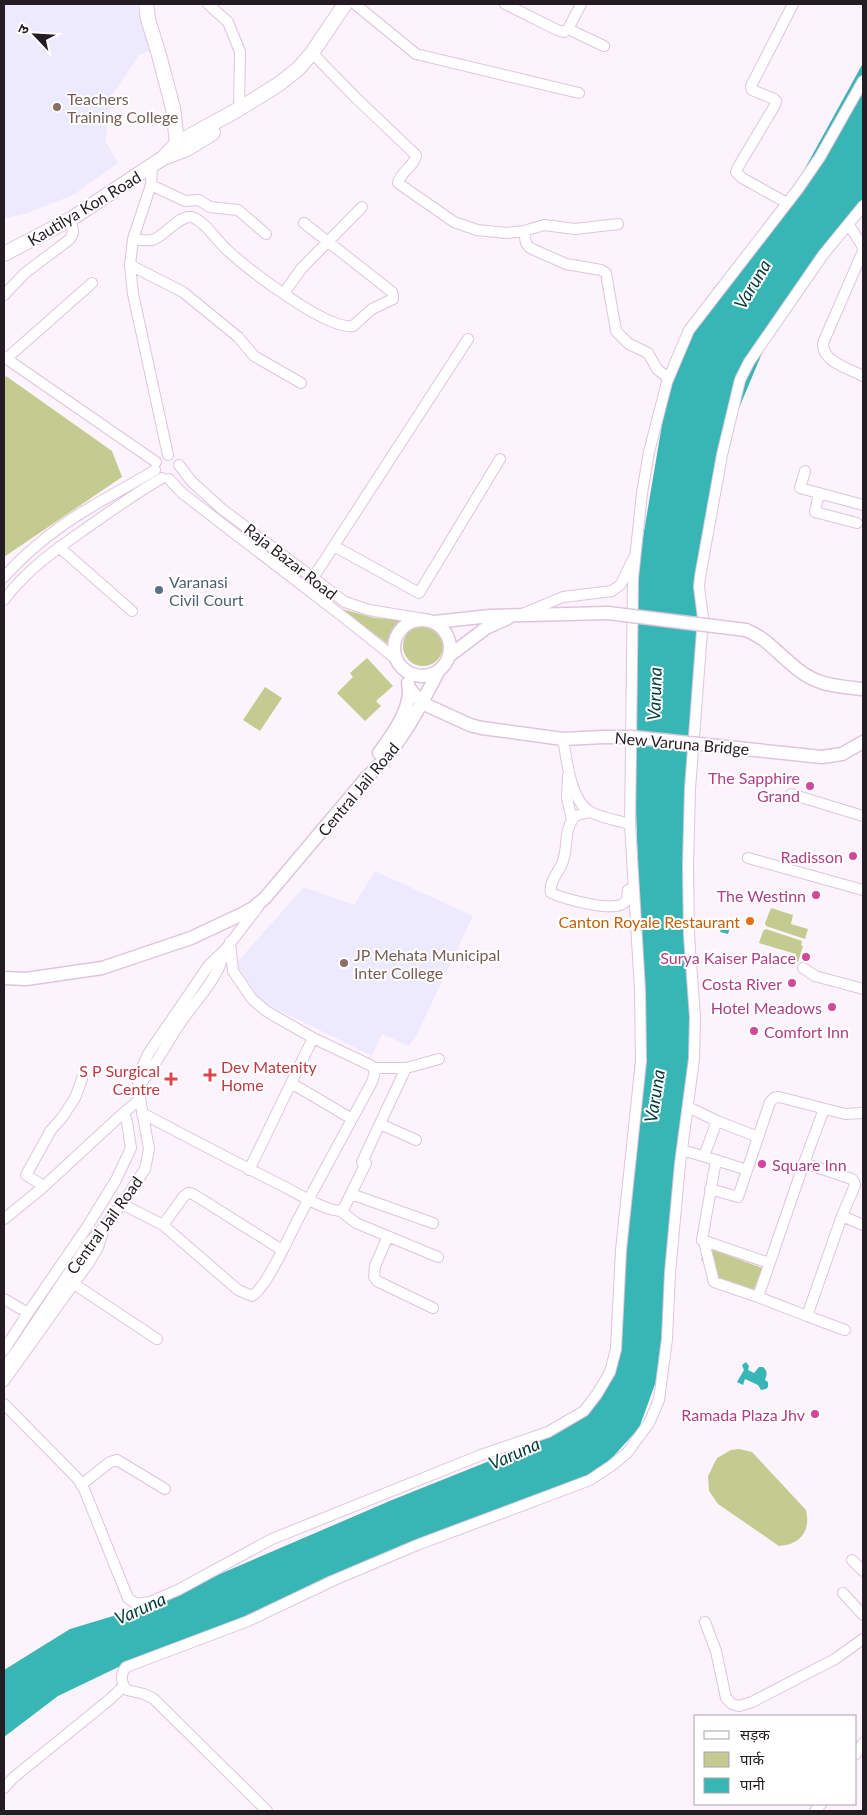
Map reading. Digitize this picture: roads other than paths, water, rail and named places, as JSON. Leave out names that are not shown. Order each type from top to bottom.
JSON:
[{"type":"highway","points":[[182,146],[279,84],[298,68],[312,53],[345,4]]},
{"type":"highway","points":[[182,146],[284,89],[301,76],[317,58],[355,4]]},
{"type":"highway","points":[[146,5],[148,19],[182,146]]},
{"type":"highway","name":"Kautilya Kon Road","points":[[4,254],[71,219],[182,146]]},
{"type":"main road","points":[[518,614],[486,628],[449,656],[439,670],[431,675],[413,675],[405,670],[396,660],[394,643],[401,628],[416,620],[429,621],[518,614],[608,613],[746,630],[767,641],[790,664],[811,678],[827,685],[863,690]]},
{"type":"main road","points":[[429,621],[443,629],[449,640],[449,656]]},
{"type":"main road","points":[[367,777],[373,762],[397,727],[405,710],[409,688],[405,670]]},
{"type":"main road","name":"Central Jail Road","points":[[4,978],[31,978],[102,968],[191,938],[240,915],[265,898],[397,743],[422,703],[439,670]]},
{"type":"main road","points":[[409,688],[422,703]]},
{"type":"main road","name":"New Varuna Bridge","points":[[422,703],[470,726],[491,731],[563,739],[632,736],[822,756],[842,754],[863,742]]},
{"type":"street","points":[[208,4],[228,22],[240,52],[239,109]]},
{"type":"street","points":[[355,4],[416,54],[579,93]]},
{"type":"street","points":[[506,4],[561,32],[568,29],[581,4]]},
{"type":"street","points":[[787,203],[742,178],[736,172],[776,103],[774,99],[752,90],[751,86],[793,4]]},
{"type":"street","points":[[568,29],[604,46]]},
{"type":"street","points":[[317,58],[416,155],[415,160],[398,180],[399,185],[454,222],[496,233],[524,231],[544,224],[575,229],[618,224]]},
{"type":"street","points":[[4,1404],[82,1485],[128,1598],[136,1604],[143,1604],[178,1590],[272,1539],[481,1455],[542,1434],[584,1411],[597,1394],[610,1372],[616,1339],[621,1250],[641,1060],[641,1015],[630,824],[633,578],[645,473],[655,422],[668,378],[689,330],[820,157],[863,81]]},
{"type":"street","points":[[157,162],[133,239],[130,265],[133,294],[168,455]]},
{"type":"street","points":[[151,185],[185,201],[198,200],[210,207],[238,210],[266,234]]},
{"type":"street","points":[[267,1811],[154,1699],[144,1694],[130,1692],[124,1686],[122,1679],[124,1669],[129,1665],[248,1621],[332,1581],[417,1545],[590,1480],[611,1466],[638,1440],[659,1400],[667,1339],[670,1273],[682,1150],[694,1059],[695,1037],[689,935],[688,865],[690,789],[703,618],[699,583],[722,455],[740,380],[749,362],[823,255],[863,206]]},
{"type":"street","points":[[284,293],[301,269],[362,207]]},
{"type":"street","points":[[133,239],[153,240],[185,218],[193,218],[201,223],[240,262],[284,293],[317,315],[329,321],[350,327],[357,324],[372,309],[393,299],[394,295],[392,292],[304,222]]},
{"type":"street","points":[[4,295],[25,273],[70,239],[73,233],[71,219]]},
{"type":"street","points":[[849,225],[863,249],[822,342],[822,348],[828,358],[863,376]]},
{"type":"street","points":[[524,231],[526,243],[530,248],[558,261],[606,273],[616,331],[629,344],[648,353],[657,368],[668,378]]},
{"type":"street","points":[[130,265],[182,292],[242,340],[254,356],[301,383]]},
{"type":"street","points":[[92,283],[5,358],[145,456],[182,494],[342,616],[396,660]]},
{"type":"street","points":[[313,578],[468,339]]},
{"type":"street","points":[[4,577],[44,538],[91,507],[129,486],[155,466],[161,456],[168,455],[175,458],[179,464],[176,475],[138,492],[59,547],[31,570],[4,600]]},
{"type":"street","points":[[334,546],[419,593],[500,459]]},
{"type":"street","name":"Raja Bazar Road","points":[[179,464],[192,482],[222,509],[333,595],[356,607],[429,621]]},
{"type":"street","points":[[805,471],[800,488],[819,493],[861,511]]},
{"type":"street","points":[[819,493],[815,512],[861,511]]},
{"type":"street","points":[[59,547],[132,611]]},
{"type":"street","points":[[518,614],[563,597],[612,592],[621,584],[636,552]]},
{"type":"street","points":[[563,739],[568,766],[578,800],[590,812],[630,824]]},
{"type":"street","points":[[568,766],[567,798],[572,820]]},
{"type":"street","points":[[791,794],[863,816]]},
{"type":"street","points":[[590,812],[576,816],[572,820],[566,839],[564,858],[551,886],[551,893],[608,907],[624,903],[627,899],[628,890],[634,888]]},
{"type":"street","points":[[748,858],[863,890]]},
{"type":"street","name":"Central Jail Road","points":[[4,1367],[88,1244],[105,1226],[141,1176],[148,1161],[149,1149],[138,1087],[149,1074],[179,1025],[216,973],[227,946],[265,898]]},
{"type":"street","points":[[227,946],[233,971],[252,999],[266,1012],[313,1038],[374,1068],[406,1068],[439,1059]]},
{"type":"street","points":[[803,968],[815,976],[863,989]]},
{"type":"street","points":[[249,1170],[313,1038]]},
{"type":"street","points":[[122,1204],[163,1226],[238,1290],[252,1296],[262,1286],[309,1200],[372,1082],[374,1068]]},
{"type":"street","points":[[341,1211],[351,1194],[406,1068]]},
{"type":"street","points":[[44,1186],[26,1175],[51,1130],[75,1098],[82,1079]]},
{"type":"street","points":[[291,1083],[352,1119]]},
{"type":"street","points":[[710,1190],[738,1197],[770,1102],[774,1098],[780,1097],[845,1114],[863,1113]]},
{"type":"street","points":[[4,1219],[44,1186],[140,1100]]},
{"type":"street","points":[[688,1107],[758,1137]]},
{"type":"street","points":[[758,1297],[824,1108]]},
{"type":"street","points":[[4,1350],[87,1227],[116,1180],[131,1148],[124,1113]]},
{"type":"street","points":[[142,1113],[309,1200],[341,1211],[356,1223],[438,1257]]},
{"type":"street","points":[[704,1156],[717,1121]]},
{"type":"street","points":[[380,1124],[416,1140]]},
{"type":"street","points":[[682,1150],[747,1170]]},
{"type":"street","points":[[716,1160],[701,1238],[704,1242],[714,1282],[845,1330]]},
{"type":"street","points":[[804,1163],[852,1180],[855,1185],[842,1216],[807,1316]]},
{"type":"street","points":[[163,1226],[184,1196],[188,1193],[193,1194],[282,1250]]},
{"type":"street","points":[[351,1194],[433,1223]]},
{"type":"street","points":[[842,1216],[863,1225]]},
{"type":"street","points":[[4,1381],[74,1284],[98,1247],[105,1226]]},
{"type":"street","points":[[388,1236],[375,1266],[374,1277],[377,1281],[433,1308]]},
{"type":"street","points":[[704,1242],[769,1262]]},
{"type":"street","points":[[74,1284],[157,1339]]},
{"type":"street","points":[[4,1298],[28,1314]]},
{"type":"street","points":[[82,1485],[110,1462],[117,1460],[165,1490]]},
{"type":"street","points":[[852,1560],[863,1571]]},
{"type":"street","points":[[843,1592],[863,1615]]},
{"type":"street","points":[[705,1622],[716,1651],[726,1698],[732,1704],[739,1706],[752,1702],[835,1659],[863,1639]]},
{"type":"street","points":[[4,1788],[13,1778],[124,1686]]},
{"type":"water","name":"Varuna","points":[[863,63],[863,198],[765,346],[734,420],[703,581],[694,667],[687,774],[685,916],[692,1041],[686,1104],[677,1144],[669,1346],[639,1428],[601,1470],[300,1598],[131,1661],[58,1696],[4,1737],[4,1670],[70,1629],[143,1607],[392,1500],[544,1439],[599,1396],[617,1362],[618,1259],[642,981],[635,780],[633,597],[671,371],[714,288],[788,199]]},
{"type":"water","points":[[724,919],[732,921],[728,934],[720,932]]},
{"type":"water","points":[[746,1362],[749,1366],[748,1370],[754,1373],[759,1367],[765,1369],[767,1373],[765,1380],[768,1382],[766,1389],[761,1390],[758,1385],[745,1379],[743,1385],[737,1382],[744,1370],[742,1365]]},
{"type":"place","name":"Teachers Training College","points":[[57,107]]},
{"type":"place","name":"Varanasi Civil Court","points":[[159,590]]},
{"type":"place","name":"The Sapphire Grand","points":[[810,786]]},
{"type":"place","name":"Radisson","points":[[853,856]]},
{"type":"place","name":"The Westinn","points":[[816,895]]},
{"type":"place","name":"Canton Royale Restaurant","points":[[750,921]]},
{"type":"place","name":"Surya Kaiser Palace","points":[[806,957]]},
{"type":"place","name":"JP Mehata Municipal Inter College","points":[[344,963]]},
{"type":"place","name":"Costa River","points":[[792,983]]},
{"type":"place","name":"Hotel Meadows","points":[[832,1007]]},
{"type":"place","name":"Comfort Inn","points":[[754,1031]]},
{"type":"place","name":"Dev Matenity Home","points":[[210,1075]]},
{"type":"place","name":"S P Surgical Centre","points":[[171,1079]]},
{"type":"place","name":"Square Inn","points":[[762,1164]]},
{"type":"place","name":"Ramada Plaza Jhv","points":[[815,1414]]}]
